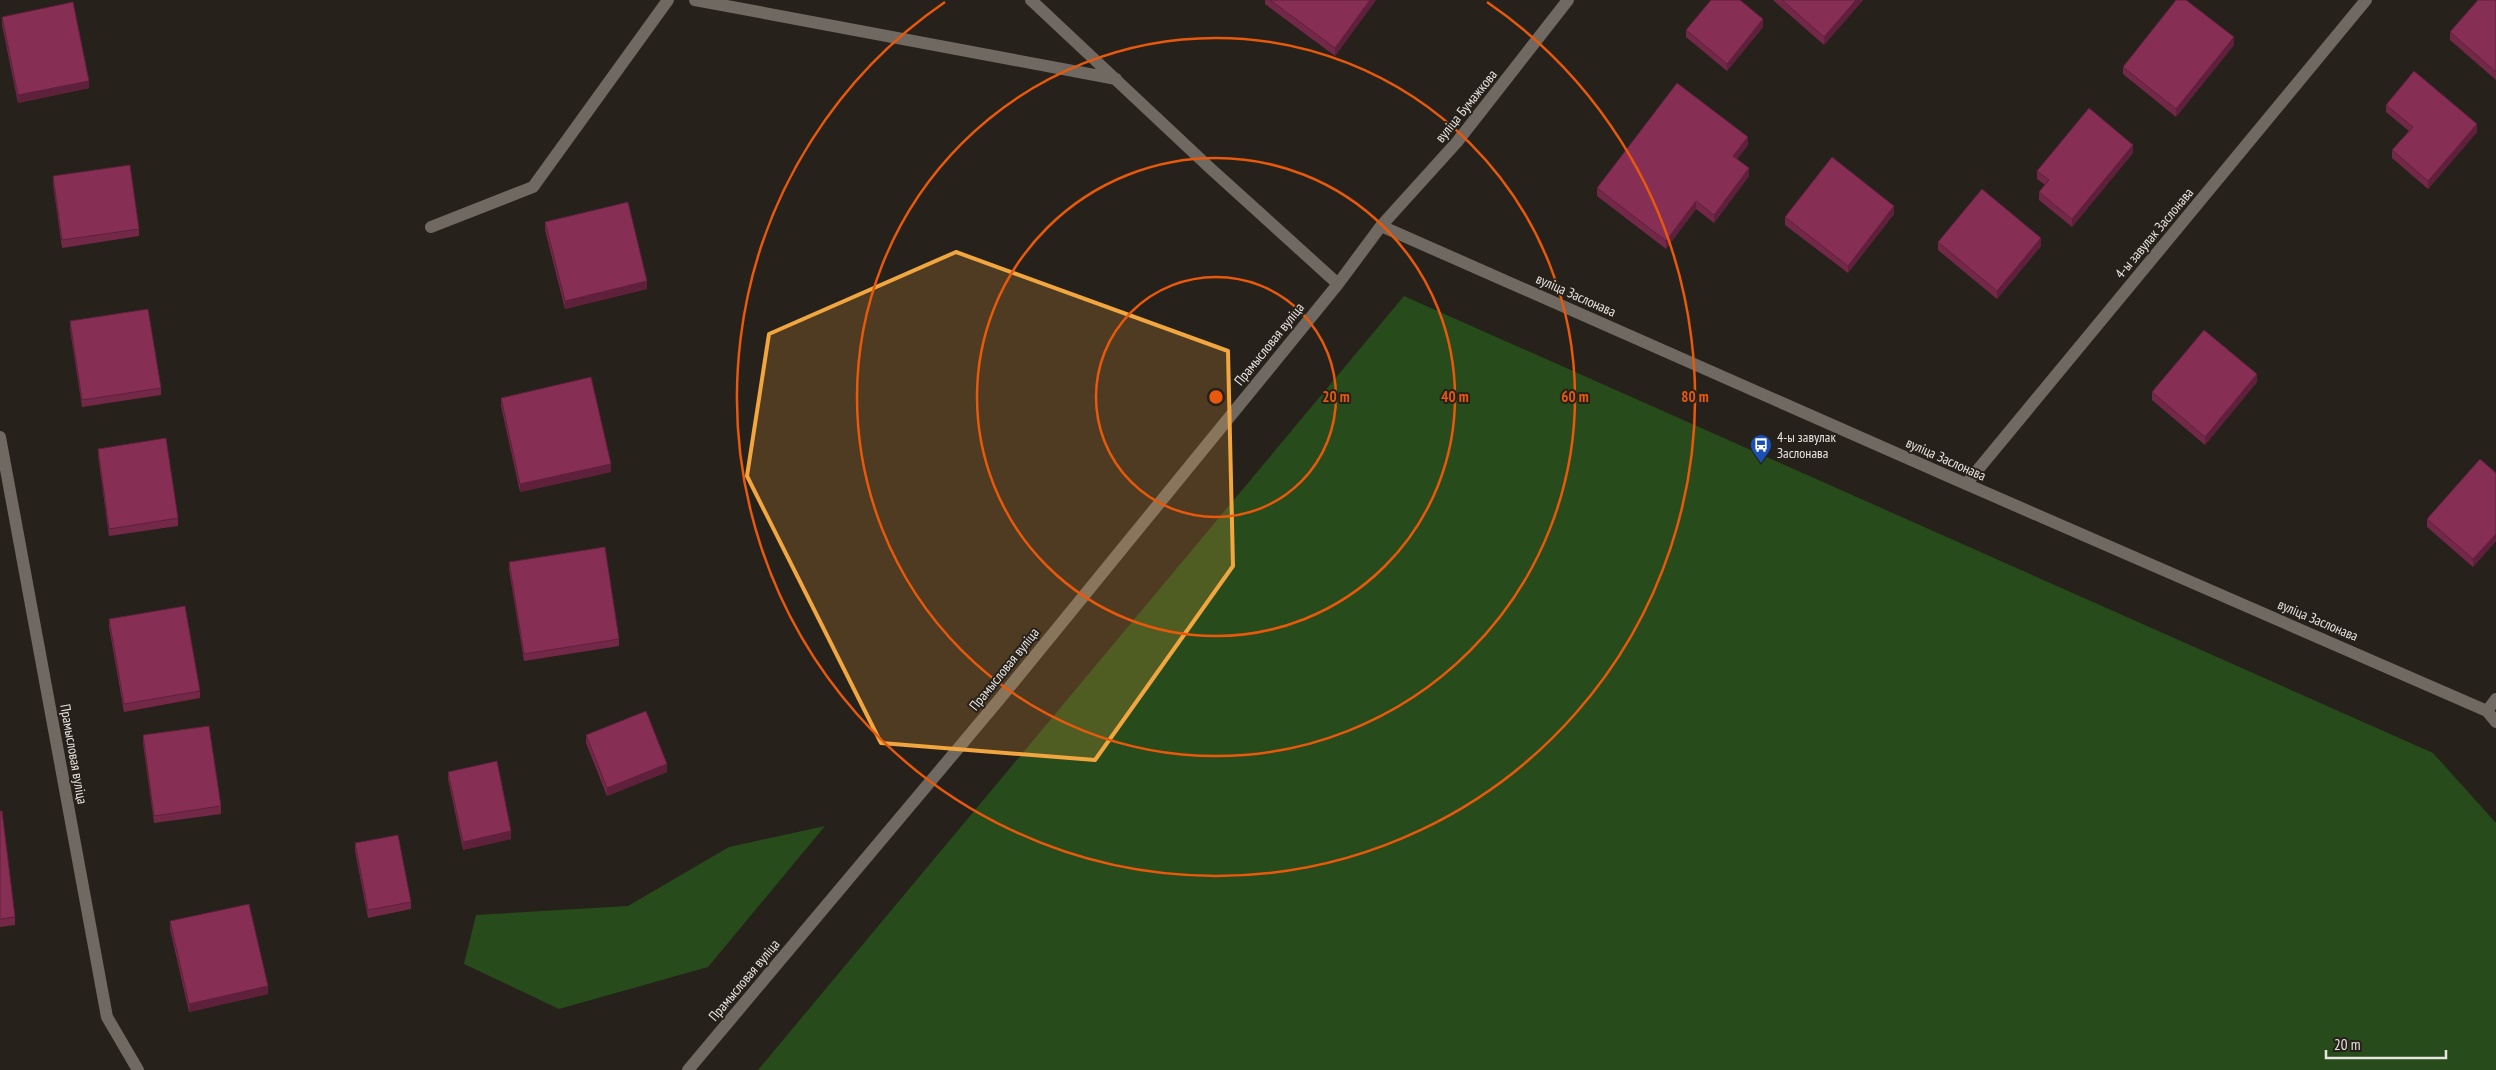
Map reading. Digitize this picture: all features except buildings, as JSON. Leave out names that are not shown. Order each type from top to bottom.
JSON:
[{"type":"street","points":[[431,227],[533,187],[668,0]]},
{"type":"street","points":[[695,0],[1116,80]]},
{"type":"street","points":[[1031,0],[1338,284]]},
{"type":"street","name":"вуліца Бумажкова","points":[[1381,226],[1458,142],[1568,0]]},
{"type":"street","name":"4-ы завулак Заслонава","points":[[1966,484],[2366,0]]},
{"type":"street","name":"Прамысловая вуліца","points":[[688,1070],[998,701],[1338,284],[1381,226]]},
{"type":"street","name":"вуліца Заслонава","points":[[1381,226],[2487,711],[2496,722]]},
{"type":"street","name":"Прамысловая вуліца","points":[[0,437],[107,1017],[138,1070]]},
{"type":"street","points":[[2487,711],[2496,700]]},
{"type":"highlighted area","points":[[956,252],[1228,351],[1233,566],[1095,760],[881,743],[747,476],[769,334]]},
{"type":"green space","points":[[1404,296],[2433,753],[2496,823],[2496,1070],[758,1070]]},
{"type":"green space","points":[[825,826],[708,967],[559,1009],[464,964],[476,915],[628,906],[729,847]]},
{"type":"place","name":"4-ы завулак Заслонава","points":[[1761,464]]}]
